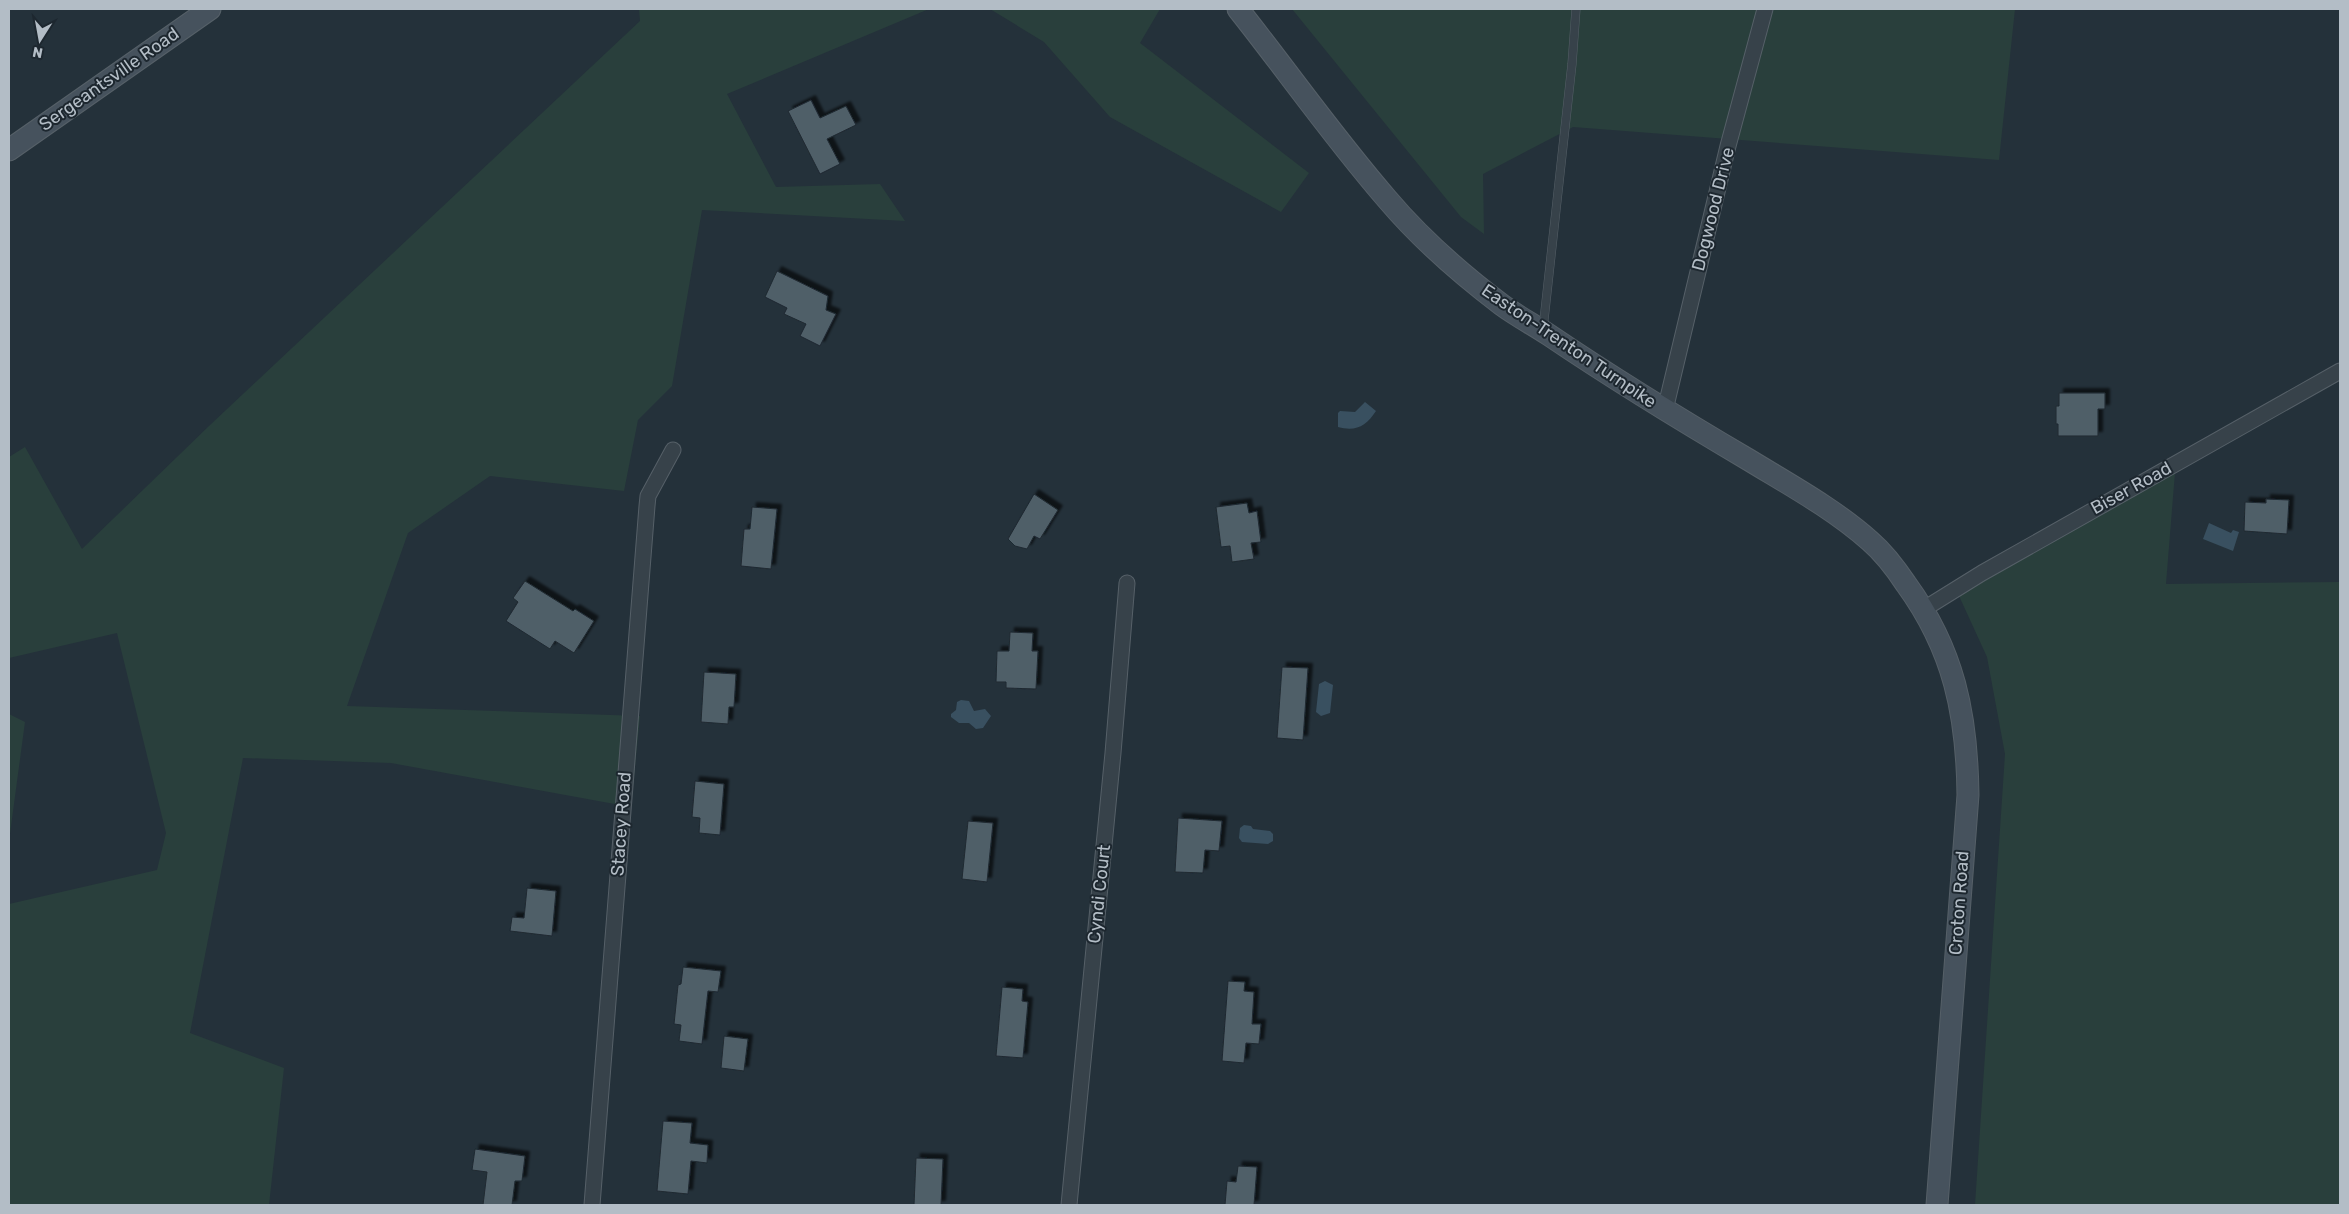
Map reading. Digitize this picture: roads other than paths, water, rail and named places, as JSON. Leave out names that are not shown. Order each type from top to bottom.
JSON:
[{"type":"main road","name":"Sergeantsville Road","points":[[9,150],[210,9]]},
{"type":"main road","name":"Easton-Trenton Turnpike","points":[[1238,9],[1389,201],[1473,282],[1504,307],[1666,410],[1801,492],[1871,542],[1898,572],[1924,609]]},
{"type":"main road","name":"Croton Road","points":[[1924,609],[1939,638],[1953,675],[1963,715],[1968,794],[1938,1205]]},
{"type":"street","name":"Dogwood Drive","points":[[1666,410],[1728,146],[1765,9]]},
{"type":"street","name":"Biser Road","points":[[1924,609],[1991,568],[2340,371]]},
{"type":"street","name":"Stacey Road","points":[[592,1205],[648,496],[673,450]]},
{"type":"street","name":"Cyndi Court","points":[[1069,1205],[1114,754],[1127,583]]},
{"type":"lane","points":[[1542,331],[1576,9]]},
{"type":"water","points":[[1365,402],[1376,411],[1368,421],[1350,429],[1338,427],[1338,413],[1340,411],[1355,412]]},
{"type":"water","points":[[2209,523],[2231,533],[2233,530],[2239,532],[2233,551],[2203,539]]},
{"type":"water","points":[[1325,681],[1333,685],[1330,713],[1321,716],[1316,712],[1319,684]]},
{"type":"water","points":[[961,700],[969,701],[974,711],[985,709],[991,716],[983,728],[976,729],[969,723],[959,723],[951,717],[951,714],[956,710],[957,702]]},
{"type":"water","points":[[1244,825],[1251,826],[1253,829],[1270,831],[1273,834],[1273,841],[1268,844],[1242,842],[1239,838],[1240,828]]}]
